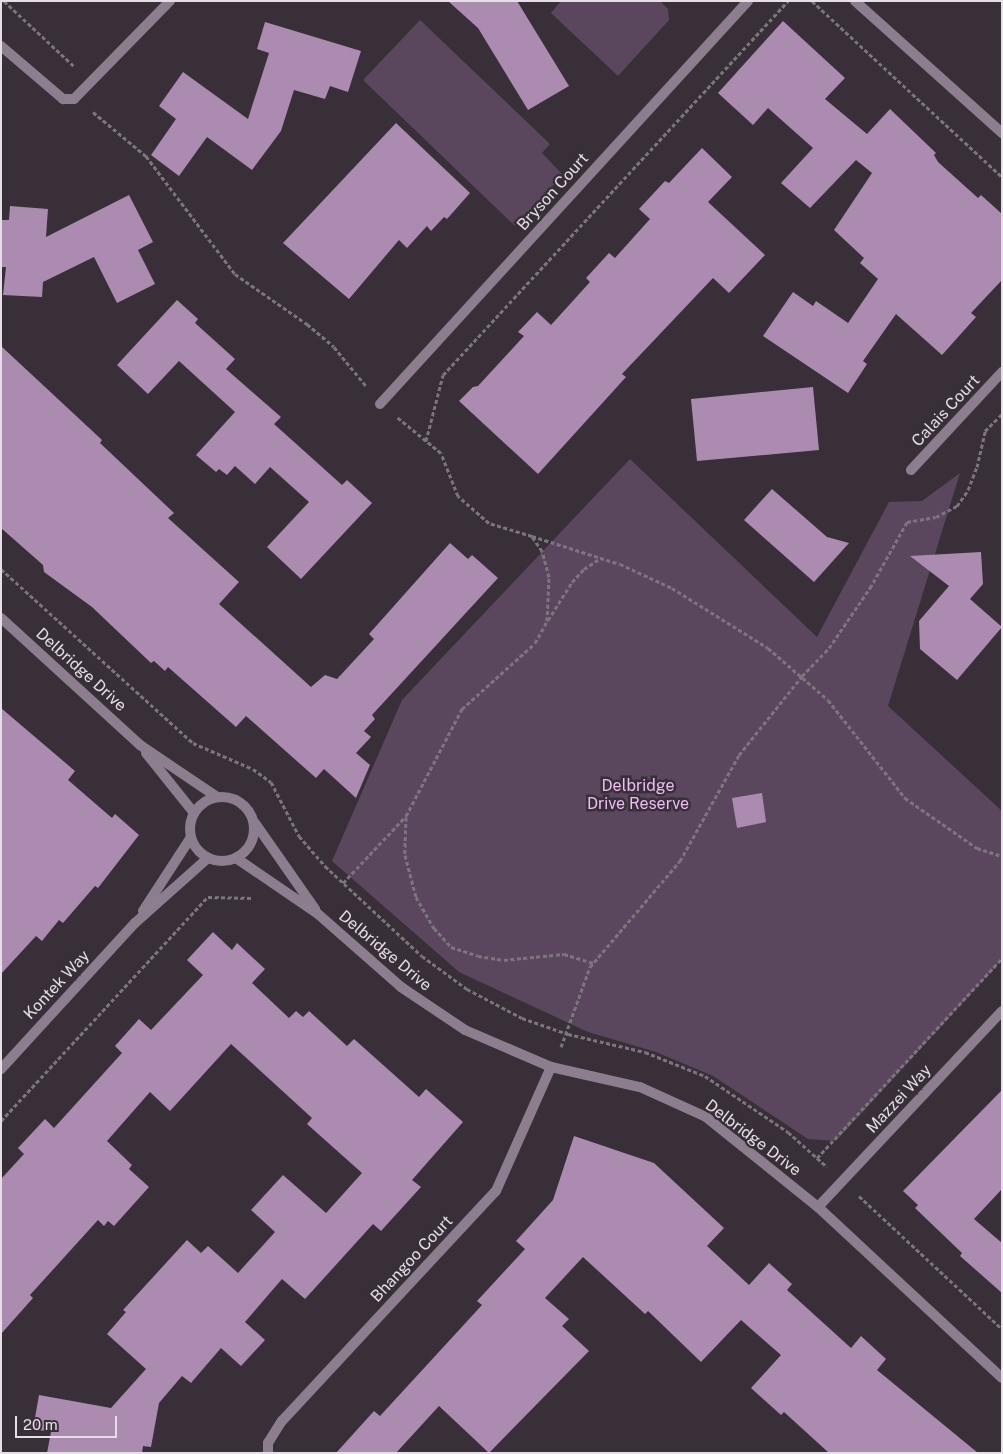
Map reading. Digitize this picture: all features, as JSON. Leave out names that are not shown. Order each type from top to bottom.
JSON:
[{"type":"street","points":[[1,46],[50,90],[63,99],[74,99],[170,1]]},
{"type":"street","name":"Bryson Court","points":[[380,404],[748,1]]},
{"type":"street","points":[[855,1],[1002,133]]},
{"type":"street","name":"Calais Court","points":[[912,470],[1002,372]]},
{"type":"street","name":"Delbridge Drive","points":[[1,618],[140,745],[217,797]]},
{"type":"street","name":"Delbridge Drive","points":[[140,745],[194,813]]},
{"type":"street","points":[[217,797],[227,797],[244,805],[254,822],[251,843],[236,858],[227,861],[208,858],[200,853],[191,838],[194,813],[208,800],[217,797]]},
{"type":"street","name":"Delbridge Drive","points":[[254,822],[318,914]]},
{"type":"street","name":"Kontek Way","points":[[135,923],[191,838]]},
{"type":"street","name":"Kontek Way","points":[[1,1068],[135,923],[208,858]]},
{"type":"street","name":"Delbridge Drive","points":[[236,858],[318,914],[401,987],[465,1030],[551,1067],[640,1087],[706,1116],[818,1207],[1002,1378]]},
{"type":"street","name":"Mazzei Way","points":[[818,1207],[1002,1011]]},
{"type":"street","name":"Bhangoo Court","points":[[268,1453],[268,1443],[282,1421],[496,1191],[551,1067]]},
{"type":"path","points":[[4,1],[91,82]]},
{"type":"path","points":[[426,441],[444,375],[788,1]]},
{"type":"path","points":[[812,1],[1002,177]]},
{"type":"path","points":[[74,99],[121,133],[146,156],[235,274],[307,324],[334,347],[380,404],[442,453],[458,496],[490,523],[601,558],[672,588],[719,615],[802,676],[859,736],[905,798],[977,848],[1002,856]]},
{"type":"path","points":[[551,1067],[568,1034],[594,963],[680,861],[739,755],[802,676],[829,648],[870,588],[907,522],[936,517],[958,506],[968,490],[977,467],[985,431],[1002,414]]},
{"type":"path","points":[[532,536],[542,552],[549,577],[548,620]]},
{"type":"path","points":[[342,882],[406,816],[462,709],[535,643],[572,582],[584,569],[601,558]]},
{"type":"path","points":[[406,816],[405,855],[416,897],[434,928],[451,947],[478,956],[504,960],[564,954],[594,963]]},
{"type":"path","points":[[1,1120],[208,897],[254,898],[271,882]]},
{"type":"path","points":[[817,1158],[1002,958]]},
{"type":"path","points":[[568,1034],[645,1052],[705,1076],[742,1099],[817,1158],[1002,1329]]},
{"type":"green space","points":[[561,1],[660,1],[668,9],[669,20],[618,76],[551,13]]},
{"type":"green space","points":[[420,20],[550,144],[542,153],[563,175],[515,226],[363,80]]},
{"type":"green space","name":"Delbridge Drive Reserve","points":[[630,459],[817,637],[889,502],[922,501],[960,473],[888,706],[1002,811],[1002,960],[836,1141],[808,1139],[713,1076],[656,1052],[588,1032],[459,972],[332,861],[402,700]]},
{"type":"building","points":[[448,1],[517,1],[569,86],[528,110],[478,28]]},
{"type":"building","points":[[783,21],[845,78],[825,99],[867,134],[890,109],[936,153],[934,155],[938,162],[978,198],[981,195],[1002,214],[1002,280],[971,313],[976,317],[942,355],[896,314],[863,361],[867,364],[848,393],[763,336],[793,292],[813,306],[816,301],[848,323],[878,279],[860,263],[864,258],[834,230],[872,173],[856,160],[810,208],[781,183],[813,148],[768,108],[753,125],[718,93]]},
{"type":"building","points":[[265,22],[361,51],[348,92],[330,86],[325,99],[294,90],[281,131],[252,170],[207,137],[179,176],[151,155],[176,119],[159,106],[183,72],[248,119],[269,53],[257,49]]},
{"type":"building","points":[[396,123],[470,193],[447,219],[444,217],[431,231],[427,226],[407,248],[399,240],[349,299],[283,243]]},
{"type":"building","points":[[702,148],[732,177],[708,202],[765,255],[729,293],[713,278],[622,374],[626,377],[538,474],[459,401],[473,387],[478,386],[524,336],[518,332],[537,312],[551,325],[590,282],[586,278],[609,253],[615,258],[650,219],[639,209],[665,181],[669,183]]},
{"type":"building","points":[[129,195],[153,242],[138,250],[155,284],[117,303],[94,257],[43,282],[42,297],[3,295],[6,267],[1,267],[1,220],[9,220],[10,206],[48,209],[46,237]]},
{"type":"building","points":[[177,300],[198,319],[195,323],[235,359],[226,369],[281,417],[274,424],[342,485],[347,480],[372,503],[301,579],[267,547],[309,502],[270,467],[255,484],[235,466],[227,475],[219,469],[216,472],[196,455],[235,412],[179,361],[148,394],[117,365]]},
{"type":"building","points":[[1,346],[102,440],[100,443],[174,513],[168,518],[239,582],[219,604],[311,687],[325,675],[337,679],[374,639],[369,634],[450,543],[468,559],[472,555],[498,578],[372,715],[375,719],[364,731],[371,737],[356,753],[370,765],[356,798],[324,769],[316,778],[246,716],[236,727],[168,667],[165,671],[154,661],[151,663],[92,607],[44,572],[43,565],[1,528]]},
{"type":"building","points":[[813,387],[819,450],[697,461],[691,399]]},
{"type":"building","points":[[772,489],[827,537],[849,543],[814,582],[744,520]]},
{"type":"building","points":[[981,552],[983,584],[970,599],[1002,627],[957,680],[920,649],[919,621],[949,586],[910,556]]},
{"type":"building","points":[[1,708],[75,771],[68,780],[112,818],[115,814],[139,835],[98,888],[95,886],[63,923],[59,920],[42,941],[36,936],[1,974]]},
{"type":"building","points":[[762,793],[766,822],[737,828],[732,798]]},
{"type":"building","points":[[213,932],[232,950],[237,943],[265,969],[252,983],[289,1018],[296,1011],[303,1017],[309,1011],[347,1046],[354,1039],[419,1097],[426,1089],[463,1122],[412,1180],[421,1187],[381,1231],[373,1224],[305,1299],[282,1279],[245,1322],[265,1340],[241,1366],[221,1348],[191,1383],[182,1376],[159,1403],[151,1447],[143,1446],[142,1453],[47,1453],[51,1432],[33,1429],[39,1395],[111,1408],[146,1369],[107,1334],[126,1312],[123,1310],[187,1240],[201,1253],[208,1246],[238,1273],[275,1232],[251,1210],[283,1175],[326,1213],[362,1173],[307,1124],[312,1118],[231,1044],[170,1111],[150,1092],[107,1141],[132,1165],[129,1169],[149,1187],[114,1226],[108,1221],[104,1226],[98,1220],[30,1295],[33,1298],[1,1334],[1,1179],[24,1154],[18,1148],[45,1119],[54,1128],[122,1053],[115,1046],[139,1019],[151,1030],[203,975],[187,960]]},
{"type":"building","points":[[1002,1090],[1002,1189],[974,1219],[1002,1243],[1002,1293],[960,1256],[962,1253],[915,1208],[918,1205],[903,1191]]},
{"type":"building","points":[[574,1136],[654,1163],[724,1228],[707,1246],[749,1285],[769,1263],[792,1284],[787,1290],[851,1348],[861,1336],[886,1359],[877,1370],[978,1453],[829,1453],[784,1412],[781,1415],[751,1388],[781,1355],[741,1320],[701,1362],[648,1311],[645,1314],[583,1257],[545,1298],[569,1319],[562,1326],[589,1351],[489,1453],[439,1406],[396,1453],[336,1453],[374,1411],[380,1416],[482,1305],[477,1301],[525,1249],[516,1241],[553,1200]]}]
